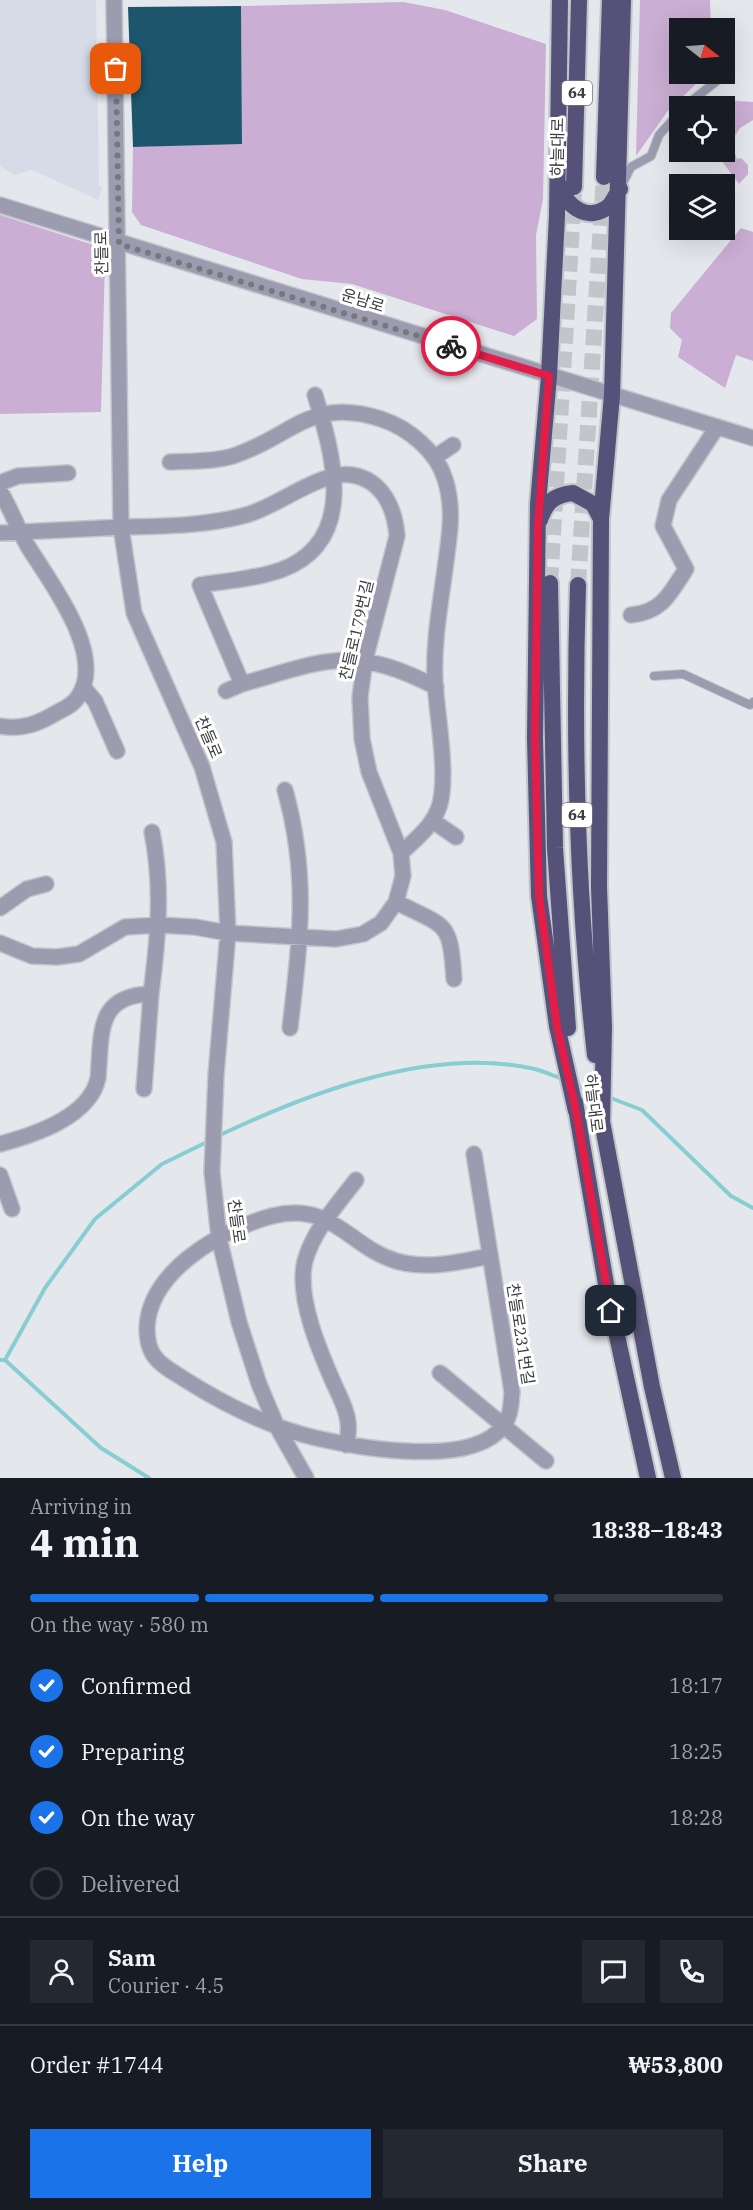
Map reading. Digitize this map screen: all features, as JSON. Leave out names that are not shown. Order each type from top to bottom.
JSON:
[{"type":"highway","points":[[560,0],[558,180],[549,376],[538,526],[535,738],[539,896],[564,1036]]},
{"type":"highway","name":"하늘대로","points":[[574,187],[579,0]]},
{"type":"highway","name":"64","points":[[604,177],[610,0]]},
{"type":"highway","points":[[599,1047],[601,519],[612,395],[620,189],[623,0]]},
{"type":"highway","points":[[558,180],[564,199],[572,208],[582,212],[595,212],[609,205],[620,189]]},
{"type":"highway","points":[[538,526],[544,506],[563,495],[573,493],[593,504],[601,519]]},
{"type":"highway","name":"64","points":[[550,583],[555,848],[564,1036]]},
{"type":"highway","name":"64","points":[[578,585],[576,735],[579,867],[599,1047]]},
{"type":"highway","name":"하늘대로","points":[[564,1036],[607,1290],[648,1478]]},
{"type":"highway","name":"하늘대로","points":[[599,1047],[603,1130],[652,1387],[673,1478]]},
{"type":"street","name":"찬들로","points":[[114,0],[121,527],[134,613],[202,767],[224,842],[228,933],[215,1093],[212,1172],[219,1238],[239,1322],[277,1427],[306,1478]]},
{"type":"street","name":"운남로","points":[[0,205],[119,244],[753,438]]},
{"type":"street","points":[[242,684],[195,584],[281,570],[316,546],[328,526],[335,505],[334,476],[315,394]]},
{"type":"street","points":[[170,462],[234,456],[320,414],[344,412],[383,420],[400,428],[435,457],[445,477],[453,526],[440,611],[436,687],[443,788],[433,820],[401,853]]},
{"type":"street","points":[[631,615],[648,613],[666,600],[686,569],[663,526],[669,500],[717,427]]},
{"type":"street","points":[[435,457],[453,445]]},
{"type":"street","points":[[0,483],[18,476],[68,473]]},
{"type":"street","name":"찬들로179번길","points":[[0,533],[209,523],[248,515],[334,476],[352,475],[370,481],[386,496],[396,515],[397,536],[365,660],[360,697],[362,740],[379,803],[401,853],[403,876],[396,902],[381,923],[363,934],[336,939],[228,933],[195,927],[159,925],[125,927],[79,954],[57,957],[32,957],[0,943]]},
{"type":"street","points":[[0,491],[20,532],[56,588],[75,624],[83,659],[83,687],[78,698],[70,706],[27,727],[0,726]]},
{"type":"street","points":[[226,691],[242,684],[320,662],[346,658],[390,666],[436,687]]},
{"type":"street","points":[[83,687],[95,701],[117,751]]},
{"type":"street","points":[[285,790],[298,842],[301,868],[300,936],[290,1028]]},
{"type":"street","points":[[433,820],[456,837]]},
{"type":"street","points":[[144,1089],[159,925],[158,861],[152,832]]},
{"type":"street","points":[[0,908],[27,889],[46,884]]},
{"type":"street","points":[[396,902],[439,924],[447,931],[451,941],[454,979]]},
{"type":"street","points":[[0,1144],[49,1126],[87,1100],[96,1088],[106,1015],[122,999],[134,994],[152,994]]},
{"type":"street","name":"찬들로231번길","points":[[474,1154],[512,1392],[511,1412],[503,1426]]},
{"type":"street","points":[[0,1175],[12,1209]]},
{"type":"street","points":[[346,1445],[350,1422],[329,1372],[304,1296],[305,1261],[326,1220],[356,1180]]},
{"type":"street","points":[[490,1256],[445,1264],[417,1265],[396,1261],[378,1253],[343,1228],[326,1220],[293,1214],[274,1216],[239,1227],[187,1260],[155,1297],[148,1316],[147,1337],[154,1357],[216,1400],[277,1427],[346,1445],[414,1450],[457,1449],[476,1446],[489,1440],[503,1426]]},
{"type":"street","points":[[440,1372],[546,1461]]},
{"type":"lane","points":[[698,96],[713,84]]},
{"type":"lane","points":[[620,189],[631,167],[651,156],[659,135],[669,124]]},
{"type":"lane","points":[[654,676],[683,674],[750,705],[753,702]]},
{"type":"shaded area","points":[[0,0],[96,0],[99,186],[102,188],[98,200],[32,170],[14,175],[0,166]]},
{"type":"shaded area","points":[[640,0],[710,0],[711,18],[669,18],[669,84],[696,84],[683,96],[669,96],[669,110],[636,156]]},
{"type":"shaded area","points":[[403,2],[445,10],[546,44],[543,199],[536,235],[537,319],[514,336],[352,284],[302,279],[141,225],[132,212],[133,147],[242,143],[241,6]]},
{"type":"shaded area","points":[[735,101],[753,102],[753,120],[740,128],[735,136]]},
{"type":"shaded area","points":[[735,153],[737,159],[741,158],[748,165],[748,174],[739,184],[735,174],[732,174],[722,162],[735,162]]},
{"type":"shaded area","points":[[0,215],[100,247],[105,261],[101,412],[0,414]]},
{"type":"shaded area","points":[[741,228],[753,232],[753,361],[736,355],[725,388],[678,357],[682,340],[670,328],[671,313],[731,240],[735,240],[735,235]]},
{"type":"building","points":[[241,6],[242,144],[133,147],[128,7]]},
{"type":"waterway","points":[[218,1136],[291,1104],[330,1090],[411,1069],[451,1064],[491,1063],[534,1069],[565,1080]]},
{"type":"waterway","points":[[574,1084],[598,1093]]},
{"type":"waterway","points":[[608,1097],[642,1110],[731,1196],[753,1208]]},
{"type":"waterway","points":[[0,1360],[5,1360],[45,1288],[95,1219],[162,1164],[209,1141]]},
{"type":"waterway","points":[[5,1360],[101,1448],[149,1478]]},
{"type":"tunnel","points":[[578,585],[604,177]]},
{"type":"tunnel","points":[[550,583],[574,194]]},
{"type":"way so far","points":[[116,69],[119,244],[451,346]]},
{"type":"route","points":[[451,346],[549,376],[538,504],[535,738],[539,896],[557,1026],[576,1111],[611,1311]]}]
